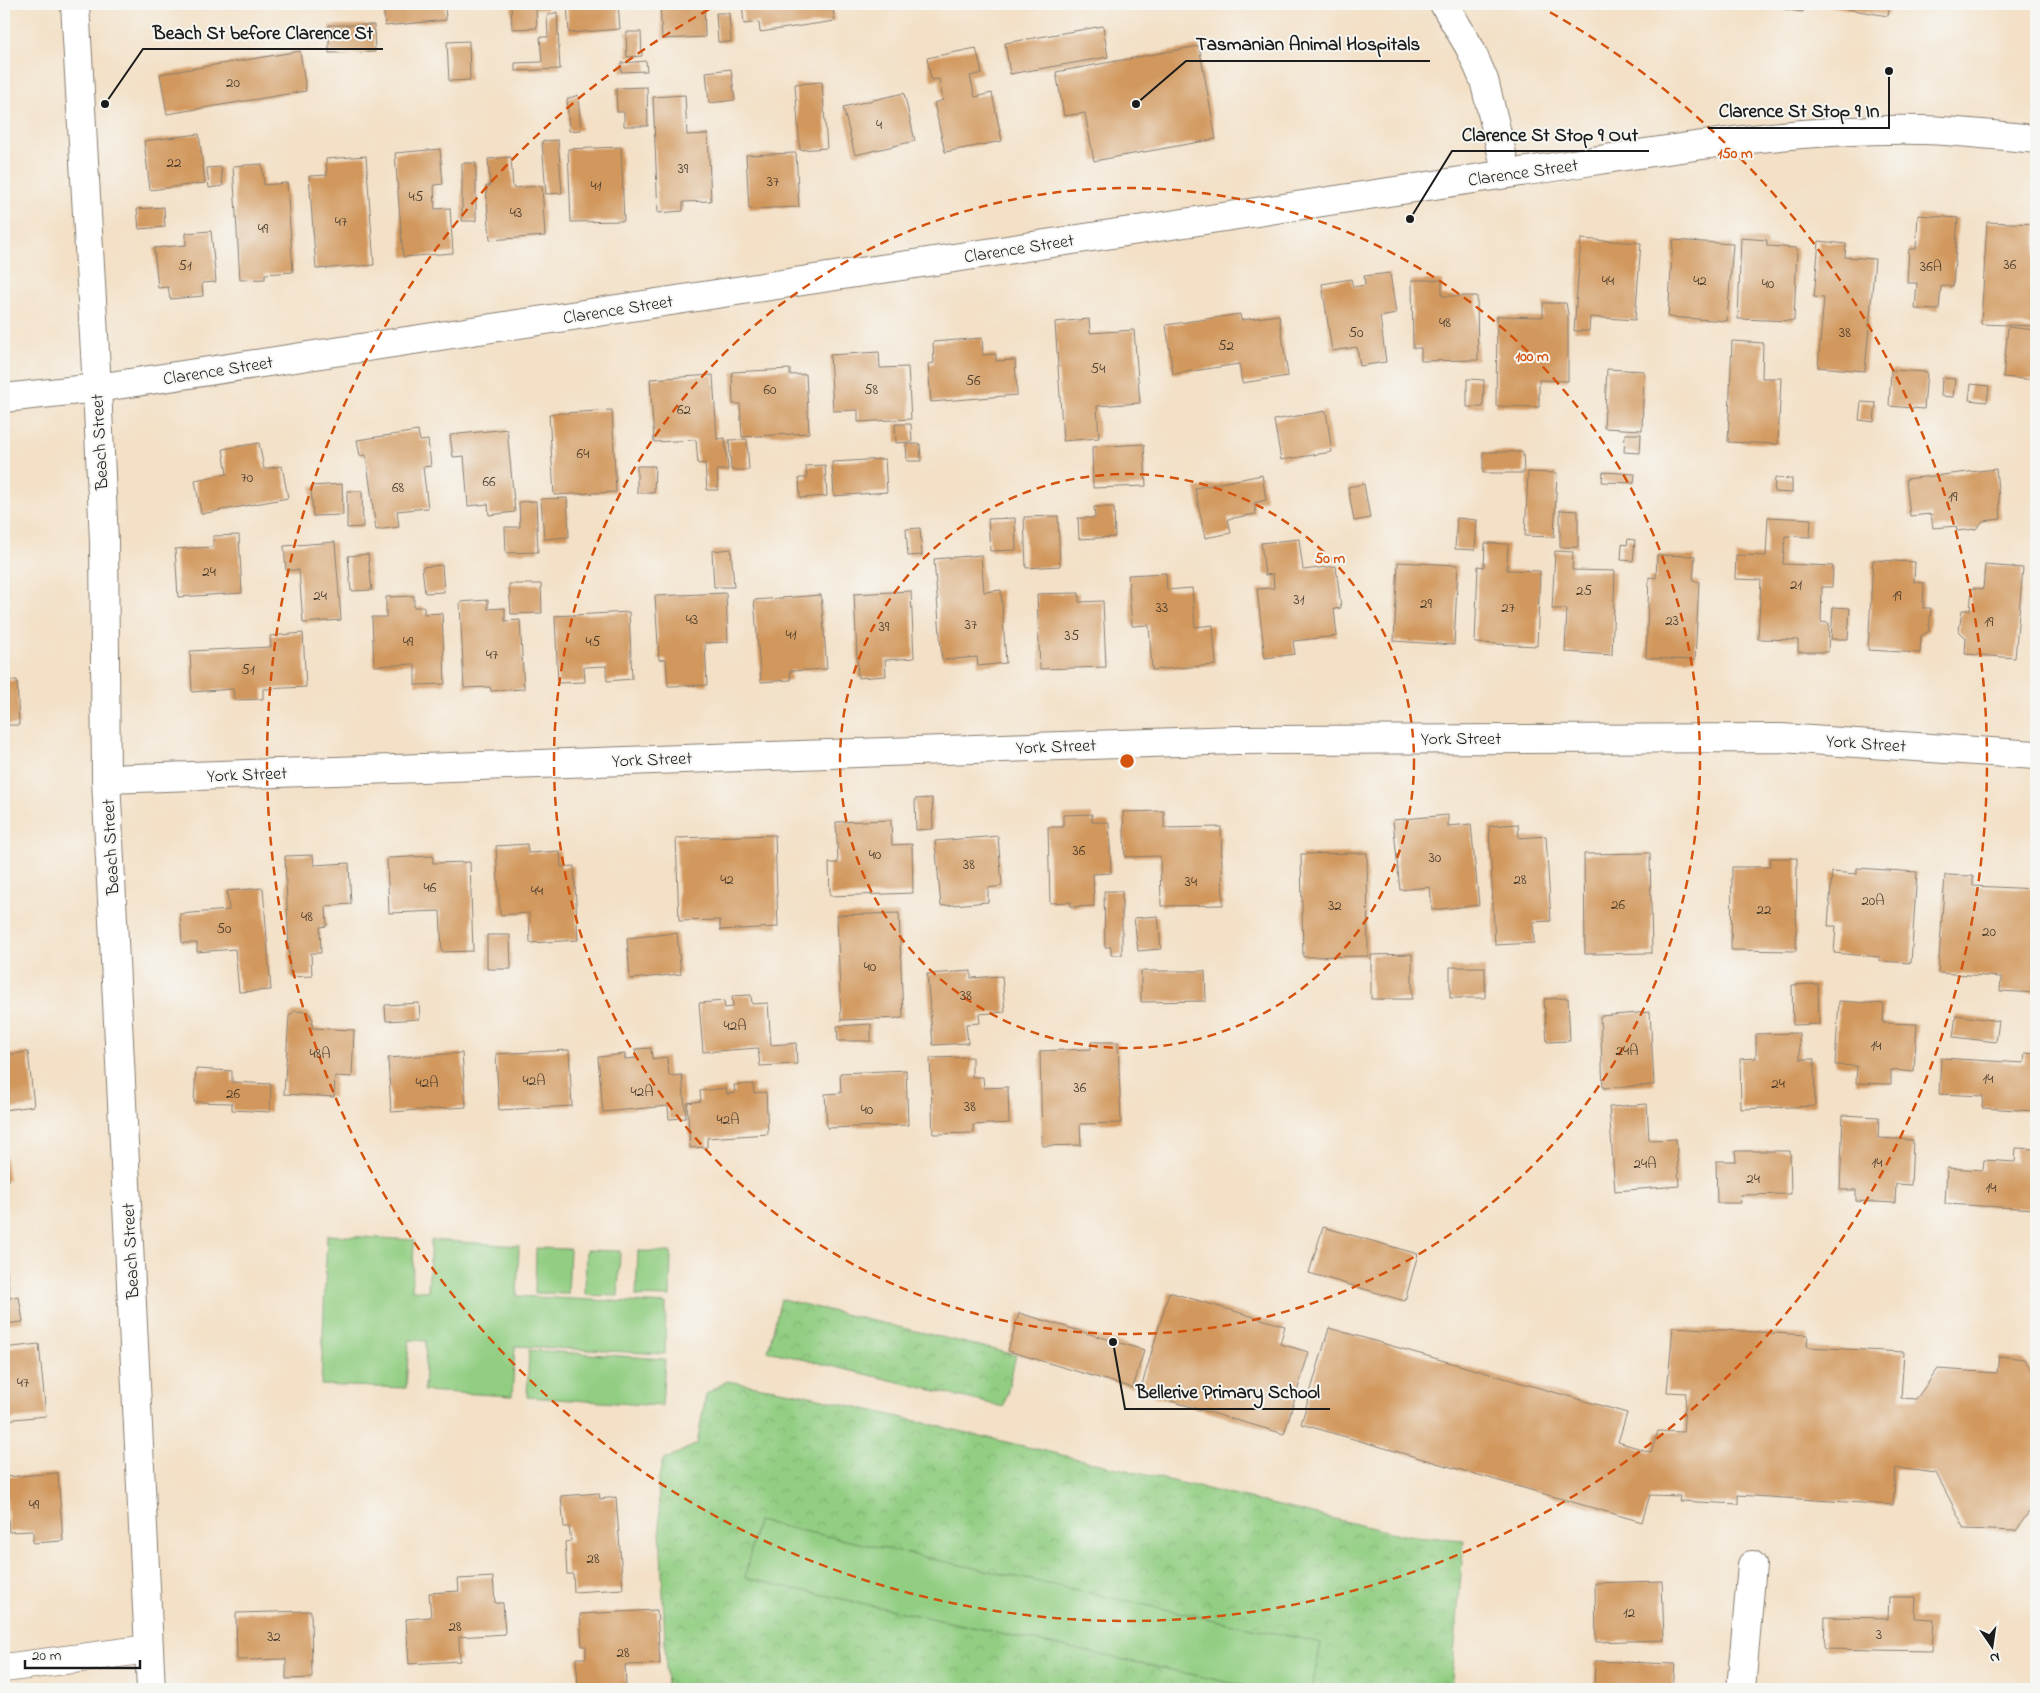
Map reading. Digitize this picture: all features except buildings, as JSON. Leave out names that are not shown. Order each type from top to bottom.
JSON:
[{"type":"street","name":"Beach Street","points":[[75,4],[104,541],[106,779],[151,1689]]},
{"type":"street","points":[[1444,4],[1470,48],[1484,80],[1507,174]]},
{"type":"street","name":"Clarence Street","points":[[4,398],[97,388],[1507,174],[1741,141],[1873,131],[1924,130],[2036,139]]},
{"type":"street","name":"York Street","points":[[106,779],[1237,740],[1781,738],[2036,755]]},
{"type":"street","points":[[1741,1689],[1752,1565]]},
{"type":"street","points":[[4,1668],[149,1649]]},
{"type":"green space","points":[[327,1235],[414,1240],[412,1290],[428,1291],[431,1240],[519,1246],[517,1296],[666,1304],[665,1354],[515,1346],[512,1396],[424,1391],[426,1341],[409,1340],[406,1388],[321,1385]]},
{"type":"green space","points":[[536,1248],[570,1249],[568,1294],[535,1293]]},
{"type":"green space","points":[[586,1250],[620,1251],[618,1296],[585,1295]]},
{"type":"green space","points":[[638,1251],[671,1252],[670,1297],[636,1296]]},
{"type":"green space","points":[[781,1299],[1016,1355],[1004,1407],[768,1351]]},
{"type":"green space","points":[[529,1350],[665,1359],[662,1406],[527,1397]]},
{"type":"green space","points":[[727,1381],[797,1393],[1403,1535],[1464,1540],[1451,1689],[667,1689],[658,1482],[663,1460],[697,1444],[706,1394]]},
{"type":"green space","points":[[757,1521],[1321,1643],[1312,1689],[1259,1689],[745,1578]]},
{"type":"place","name":"Clarence St Stop 9 In","points":[[1889,71]]},
{"type":"place","name":"Beach St before Clarence St","points":[[105,104]]},
{"type":"place","name":"Tasmanian Animal Hospitals","points":[[1136,104]]},
{"type":"place","name":"Clarence St Stop 9 Out","points":[[1410,219]]},
{"type":"place","name":"Bellerive Primary School","points":[[1113,1342]]}]
